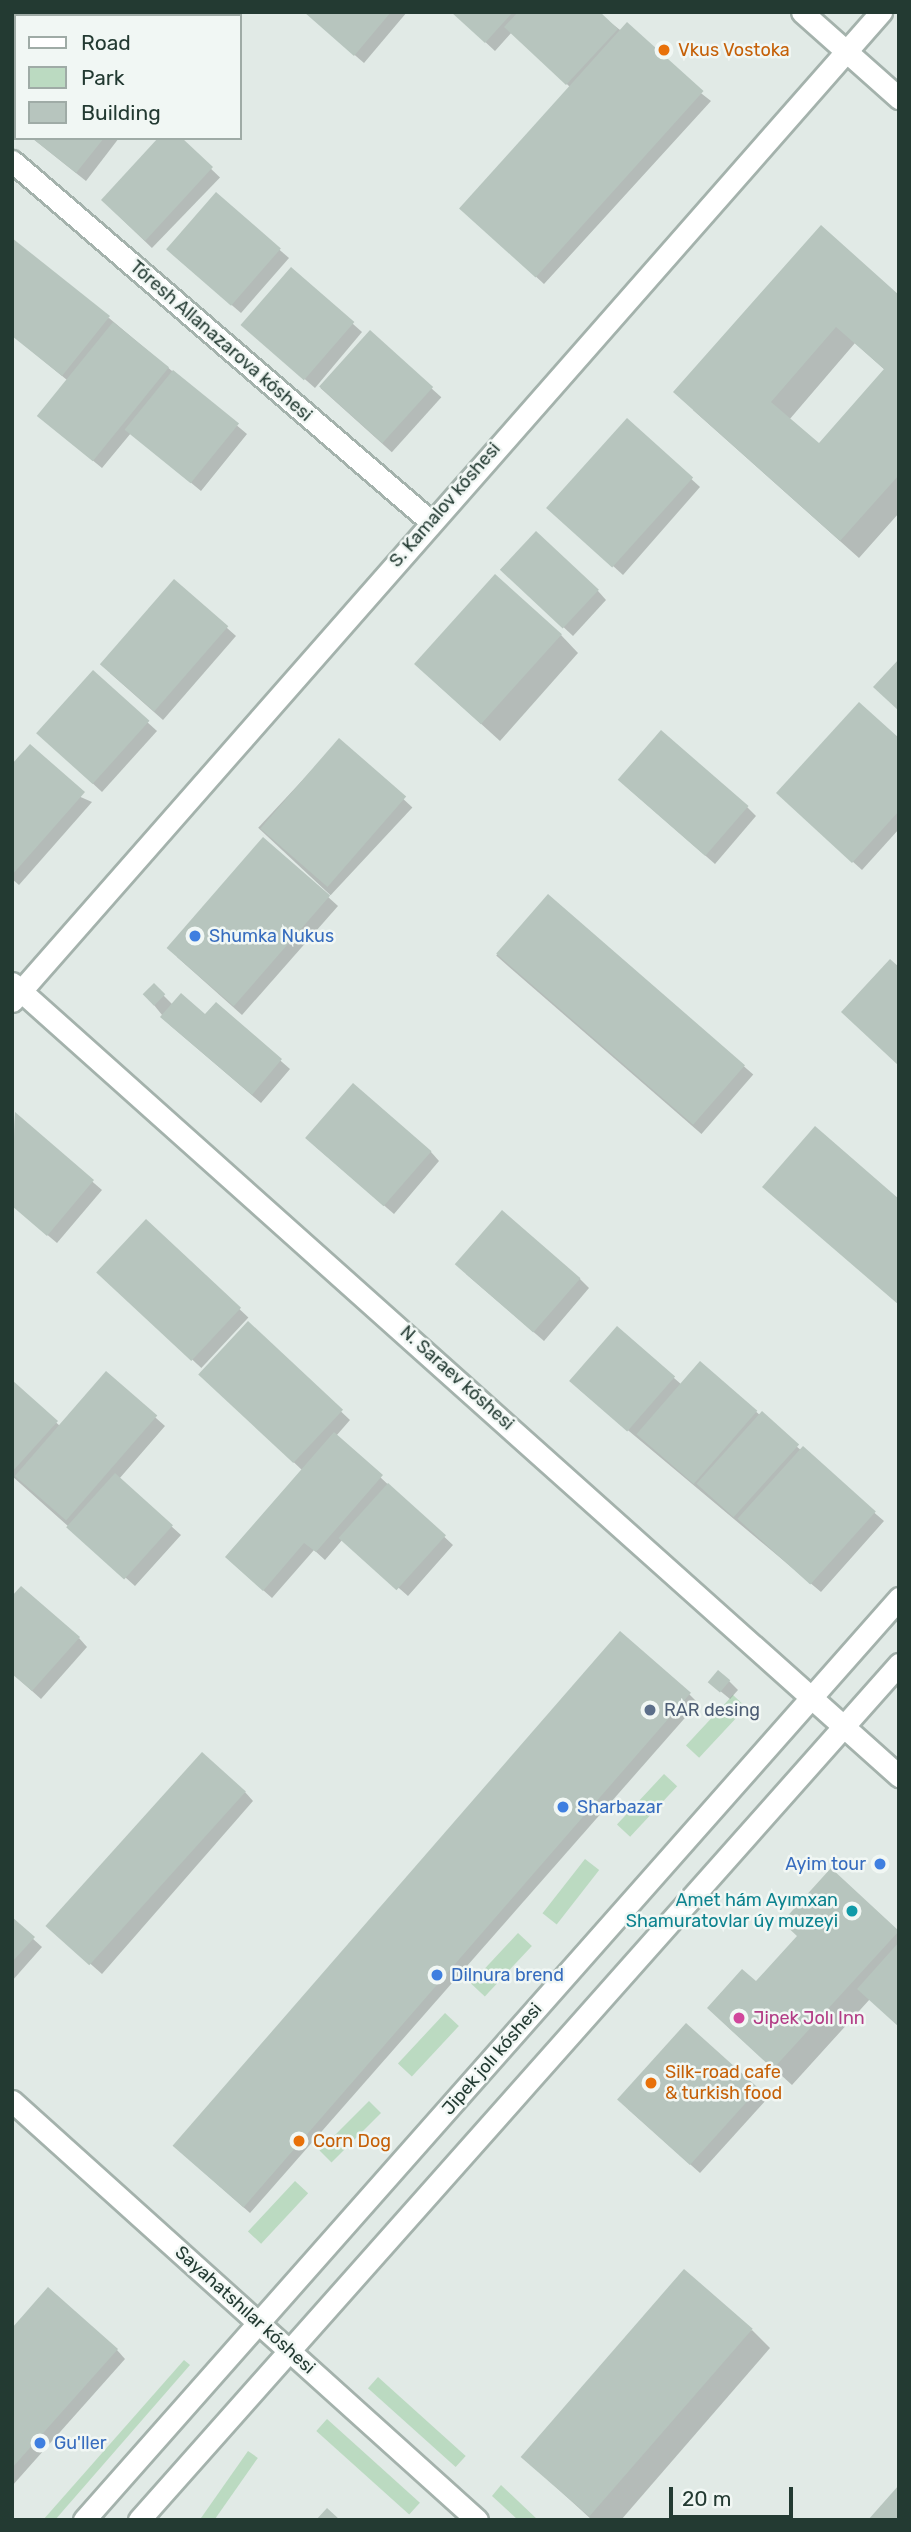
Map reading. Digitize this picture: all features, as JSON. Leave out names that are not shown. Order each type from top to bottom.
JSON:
[{"type":"street","points":[[802,12],[899,98]]},
{"type":"street","name":"S. Kamalov kóshesi","points":[[15,991],[881,12]]},
{"type":"street","name":"Tóresh Allanazarova kóshesi","points":[[12,161],[430,522]]},
{"type":"street","name":"N. Saraev kóshesi","points":[[15,991],[899,1776]]},
{"type":"street","name":"Jipek jolı kóshesi","points":[[84,2520],[899,1598]]},
{"type":"street","points":[[139,2520],[899,1664]]},
{"type":"street","name":"Sayahatshılar kóshesi","points":[[12,2101],[477,2520]]},
{"type":"green space","points":[[733,1695],[746,1707],[699,1758],[686,1745]]},
{"type":"green space","points":[[664,1774],[677,1786],[630,1837],[617,1824]]},
{"type":"green space","points":[[585,1859],[599,1870],[557,1924],[543,1913]]},
{"type":"green space","points":[[518,1933],[532,1946],[485,1996],[471,1983]]},
{"type":"green space","points":[[445,2013],[459,2026],[412,2076],[398,2063]]},
{"type":"green space","points":[[369,2101],[381,2113],[332,2163],[320,2150]]},
{"type":"green space","points":[[295,2181],[308,2193],[261,2244],[248,2231]]},
{"type":"green space","points":[[184,2360],[190,2365],[55,2520],[43,2520]]},
{"type":"green space","points":[[378,2377],[466,2456],[456,2467],[368,2388]]},
{"type":"green space","points":[[327,2419],[420,2503],[409,2515],[316,2431]]},
{"type":"green space","points":[[248,2451],[258,2458],[214,2520],[200,2520]]},
{"type":"green space","points":[[501,2485],[538,2520],[518,2520],[492,2496]]},
{"type":"building","points":[[304,12],[391,12],[354,56]]},
{"type":"building","points":[[451,12],[513,12],[485,43]]},
{"type":"building","points":[[518,12],[600,12],[618,29],[566,85],[504,27]]},
{"type":"building","points":[[627,22],[704,91],[536,277],[459,209]]},
{"type":"building","points":[[12,27],[14,62],[12,94]]},
{"type":"building","points":[[35,140],[102,140],[76,173]]},
{"type":"building","points":[[156,140],[184,140],[213,167],[145,241],[101,200]]},
{"type":"building","points":[[216,192],[281,248],[231,306],[166,249]]},
{"type":"building","points":[[821,225],[899,295],[899,475],[840,541],[673,392]],"holes":[[[836,327],[884,369],[819,443],[771,402]]]},
{"type":"building","points":[[12,238],[110,316],[62,376],[12,336]]},
{"type":"building","points":[[291,267],[354,322],[304,380],[240,325]]},
{"type":"building","points":[[113,322],[169,367],[93,461],[37,416]]},
{"type":"building","points":[[370,330],[433,387],[382,443],[319,386]]},
{"type":"building","points":[[173,370],[239,423],[191,483],[125,430]]},
{"type":"building","points":[[627,418],[693,478],[612,567],[546,508]]},
{"type":"building","points":[[536,531],[599,590],[563,628],[500,570]]},
{"type":"building","points":[[495,574],[562,634],[481,724],[414,664]]},
{"type":"building","points":[[174,579],[228,626],[154,712],[100,664]]},
{"type":"building","points":[[899,659],[899,711],[873,687]]},
{"type":"building","points":[[93,670],[149,721],[93,784],[36,733]]},
{"type":"building","points":[[859,702],[899,738],[899,811],[852,863],[776,793]]},
{"type":"building","points":[[661,730],[749,806],[705,856],[618,780]]},
{"type":"building","points":[[339,738],[406,796],[327,887],[260,829]]},
{"type":"building","points":[[30,744],[85,792],[12,875],[12,764]]},
{"type":"building","points":[[263,837],[330,895],[234,1006],[167,948]]},
{"type":"building","points":[[548,894],[745,1065],[693,1125],[496,954]]},
{"type":"building","points":[[890,959],[899,967],[899,1066],[841,1012]]},
{"type":"building","points":[[154,983],[165,994],[154,1006],[143,994]]},
{"type":"building","points":[[181,993],[205,1014],[216,1002],[282,1059],[252,1095],[160,1017]]},
{"type":"building","points":[[353,1083],[431,1151],[384,1206],[305,1138]]},
{"type":"building","points":[[15,1112],[94,1180],[47,1236],[12,1206]]},
{"type":"building","points":[[815,1126],[899,1199],[899,1305],[762,1187]]},
{"type":"building","points":[[502,1210],[580,1278],[533,1333],[455,1264]]},
{"type":"building","points":[[146,1219],[241,1308],[191,1361],[96,1272]]},
{"type":"building","points":[[248,1321],[343,1410],[293,1463],[198,1374]]},
{"type":"building","points":[[617,1326],[675,1377],[627,1432],[569,1381]]},
{"type":"building","points":[[700,1361],[757,1411],[694,1484],[636,1434]]},
{"type":"building","points":[[106,1371],[157,1416],[66,1521],[15,1476]]},
{"type":"building","points":[[12,1380],[58,1421],[12,1472]]},
{"type":"building","points":[[762,1411],[799,1444],[734,1517],[696,1484]]},
{"type":"building","points":[[334,1432],[383,1475],[316,1552],[304,1543],[263,1591],[225,1557]]},
{"type":"building","points":[[803,1446],[876,1512],[810,1584],[737,1519]]},
{"type":"building","points":[[115,1473],[173,1525],[124,1579],[66,1527]]},
{"type":"building","points":[[388,1483],[446,1535],[396,1590],[338,1538]]},
{"type":"building","points":[[21,1586],[80,1637],[32,1691],[12,1674],[12,1596]]},
{"type":"building","points":[[620,1631],[691,1693],[244,2207],[173,2146]]},
{"type":"building","points":[[718,1670],[730,1680],[720,1693],[708,1682]]},
{"type":"building","points":[[202,1752],[246,1791],[89,1965],[45,1926]]},
{"type":"building","points":[[831,1868],[899,1931],[773,2069],[707,2008],[742,1969],[756,1981],[797,1936],[782,1922]]},
{"type":"building","points":[[12,1917],[35,1937],[12,1962]]},
{"type":"building","points":[[899,1942],[899,2027],[857,1989]]},
{"type":"building","points":[[686,2023],[759,2089],[690,2165],[617,2100]]},
{"type":"building","points":[[684,2269],[753,2329],[589,2517],[521,2457]]},
{"type":"building","points":[[48,2287],[118,2349],[12,2468],[12,2328]]},
{"type":"building","points":[[899,2485],[899,2520],[868,2520]]},
{"type":"building","points":[[327,2508],[340,2520],[316,2520]]},
{"type":"place","name":"Vkus Vostoka","points":[[664,50]]},
{"type":"place","name":"Shumka Nukus","points":[[195,936]]},
{"type":"place","name":"RAR desing","points":[[650,1710]]},
{"type":"place","name":"Sharbazar","points":[[563,1807]]},
{"type":"place","name":"Ayim tour","points":[[880,1864]]},
{"type":"place","name":"Amet hám Ayımxan Shamuratovlar úy muzeyi","points":[[852,1911]]},
{"type":"place","name":"Dilnura brend","points":[[437,1975]]},
{"type":"place","name":"Jipek Jolı Inn","points":[[739,2018]]},
{"type":"place","name":"Silk-road cafe & turkish food","points":[[651,2083]]},
{"type":"place","name":"Corn Dog","points":[[299,2141]]},
{"type":"place","name":"Gu'ller","points":[[40,2443]]}]
